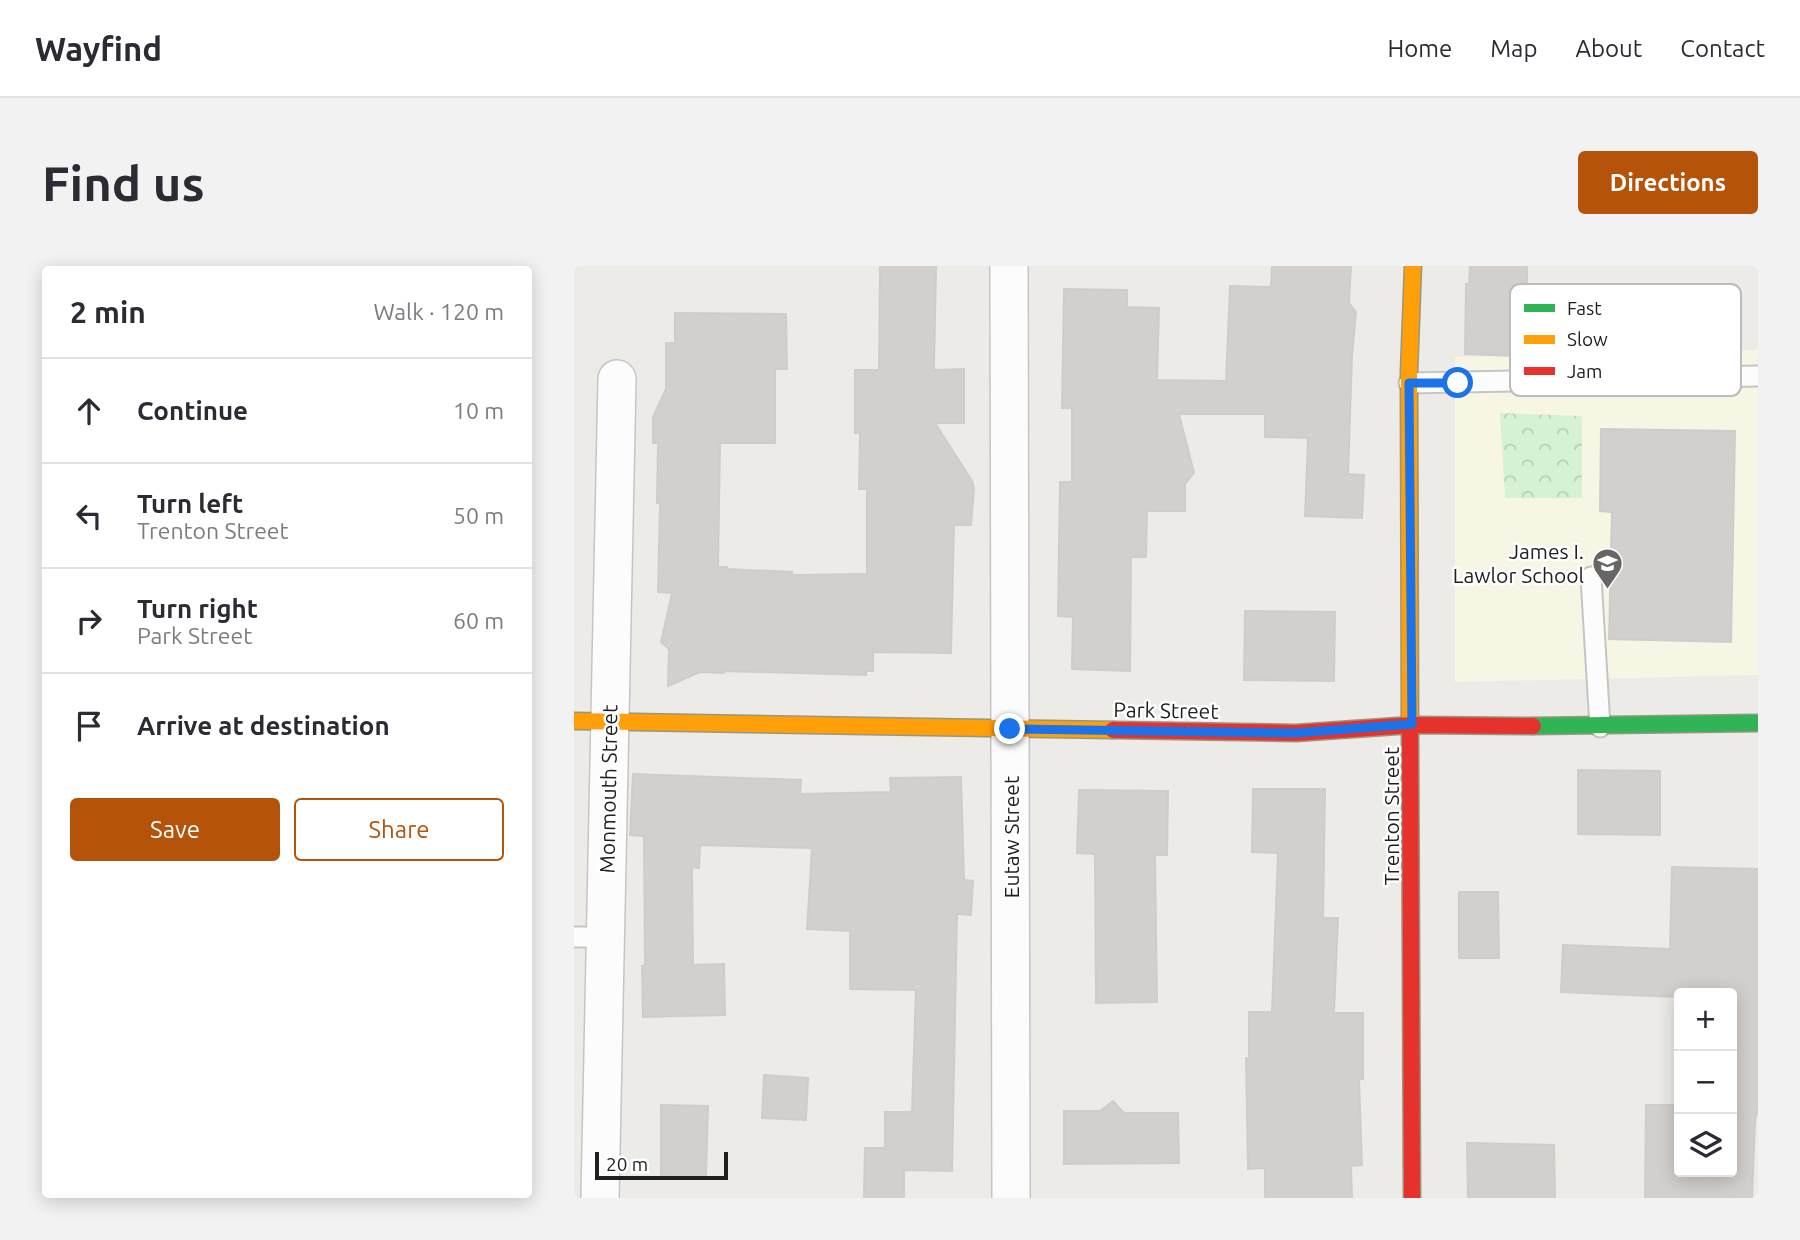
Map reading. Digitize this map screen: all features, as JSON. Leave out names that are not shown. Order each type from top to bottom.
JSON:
[{"type":"main road","name":"Trenton Street","points":[[1412,1198],[1409,383],[1413,266]]},
{"type":"main road","name":"Park Street","points":[[592,721],[1296,733],[1412,724],[1600,727],[1758,723]]},
{"type":"street","name":"Eutaw Street","points":[[1009,266],[1011,1198]]},
{"type":"street","name":"Monmouth Street","points":[[600,1198],[588,1112],[592,721],[617,379]]},
{"type":"lane","points":[[1409,383],[1510,381]]},
{"type":"lane","points":[[1591,577],[1600,727]]},
{"type":"shaded area","name":"James I. Lawlor School","points":[[1741,350],[1758,350],[1758,675],[1455,682],[1455,357],[1510,356],[1510,396],[1741,396]]},
{"type":"green space","points":[[1500,413],[1582,416],[1582,498],[1505,498]]},
{"type":"building","points":[[880,266],[936,266],[934,370],[964,369],[964,423],[935,423],[974,488],[971,525],[954,525],[951,653],[873,652],[873,671],[866,671],[866,675],[700,672],[668,686],[669,649],[661,642],[672,593],[658,592],[660,503],[657,503],[658,443],[653,443],[653,417],[666,389],[666,343],[675,343],[675,313],[786,314],[787,369],[775,369],[775,443],[720,443],[718,567],[792,572],[792,575],[867,574],[867,489],[859,489],[860,433],[855,433],[855,370],[879,370]]},
{"type":"building","points":[[1272,266],[1351,266],[1349,303],[1356,312],[1348,474],[1364,475],[1362,518],[1305,516],[1308,438],[1265,437],[1265,414],[1179,414],[1194,473],[1185,484],[1185,511],[1147,511],[1146,557],[1131,557],[1130,671],[1072,669],[1073,617],[1058,616],[1060,482],[1072,482],[1072,408],[1062,408],[1064,289],[1127,290],[1127,307],[1159,308],[1157,380],[1226,381],[1230,286],[1271,287]]},
{"type":"building","points":[[1470,266],[1527,266],[1527,284],[1510,284],[1510,356],[1465,354],[1466,284],[1469,284]]},
{"type":"building","points":[[1601,429],[1735,431],[1731,642],[1609,639],[1612,512],[1600,511]]},
{"type":"building","points":[[1245,611],[1335,612],[1334,681],[1244,680]]},
{"type":"building","points":[[1578,770],[1660,771],[1660,835],[1578,834]]},
{"type":"building","points":[[633,774],[801,780],[800,794],[891,792],[890,778],[961,777],[964,880],[973,881],[971,915],[957,914],[952,1171],[904,1170],[904,1198],[864,1198],[865,1148],[885,1148],[885,1112],[912,1112],[916,990],[850,989],[850,931],[807,929],[812,848],[700,845],[699,868],[692,867],[693,965],[724,964],[725,1015],[643,1017],[644,836],[630,835]]},
{"type":"building","points":[[1253,789],[1325,789],[1323,918],[1338,918],[1334,1013],[1363,1013],[1363,1079],[1359,1079],[1362,1165],[1351,1166],[1352,1198],[1265,1198],[1265,1168],[1248,1169],[1246,1058],[1249,1058],[1249,1012],[1272,1012],[1278,853],[1252,852]]},
{"type":"building","points":[[1079,790],[1168,791],[1167,855],[1155,855],[1157,1002],[1096,1003],[1095,854],[1077,853]]},
{"type":"building","points":[[1672,867],[1758,869],[1758,1108],[1755,1121],[1752,1198],[1645,1198],[1646,1105],[1674,1105],[1674,1177],[1737,1177],[1737,988],[1674,988],[1674,997],[1561,992],[1563,945],[1670,949]]},
{"type":"building","points":[[1459,892],[1498,892],[1499,958],[1459,958]]},
{"type":"building","points":[[764,1075],[808,1078],[806,1120],[762,1118]]},
{"type":"building","points":[[1113,1101],[1124,1113],[1178,1113],[1179,1163],[1064,1164],[1064,1111],[1100,1111]]},
{"type":"building","points":[[661,1105],[708,1106],[706,1177],[661,1176]]},
{"type":"building","points":[[1467,1143],[1554,1145],[1555,1198],[1468,1198]]},
{"type":"traffic: fast","points":[[1533,726],[1758,723]]},
{"type":"traffic: slow","points":[[1410,734],[1409,372],[1413,266]]},
{"type":"traffic: slow","points":[[574,721],[1113,730]]},
{"type":"traffic: jam","points":[[1113,730],[1296,733],[1412,725],[1533,726]]},
{"type":"traffic: jam","points":[[1410,734],[1412,1198]]},
{"type":"place","name":"James I. Lawlor School","points":[[1607,590]]},
{"type":"route","points":[[1010,729],[1296,733],[1412,724],[1409,383],[1458,383]]}]
